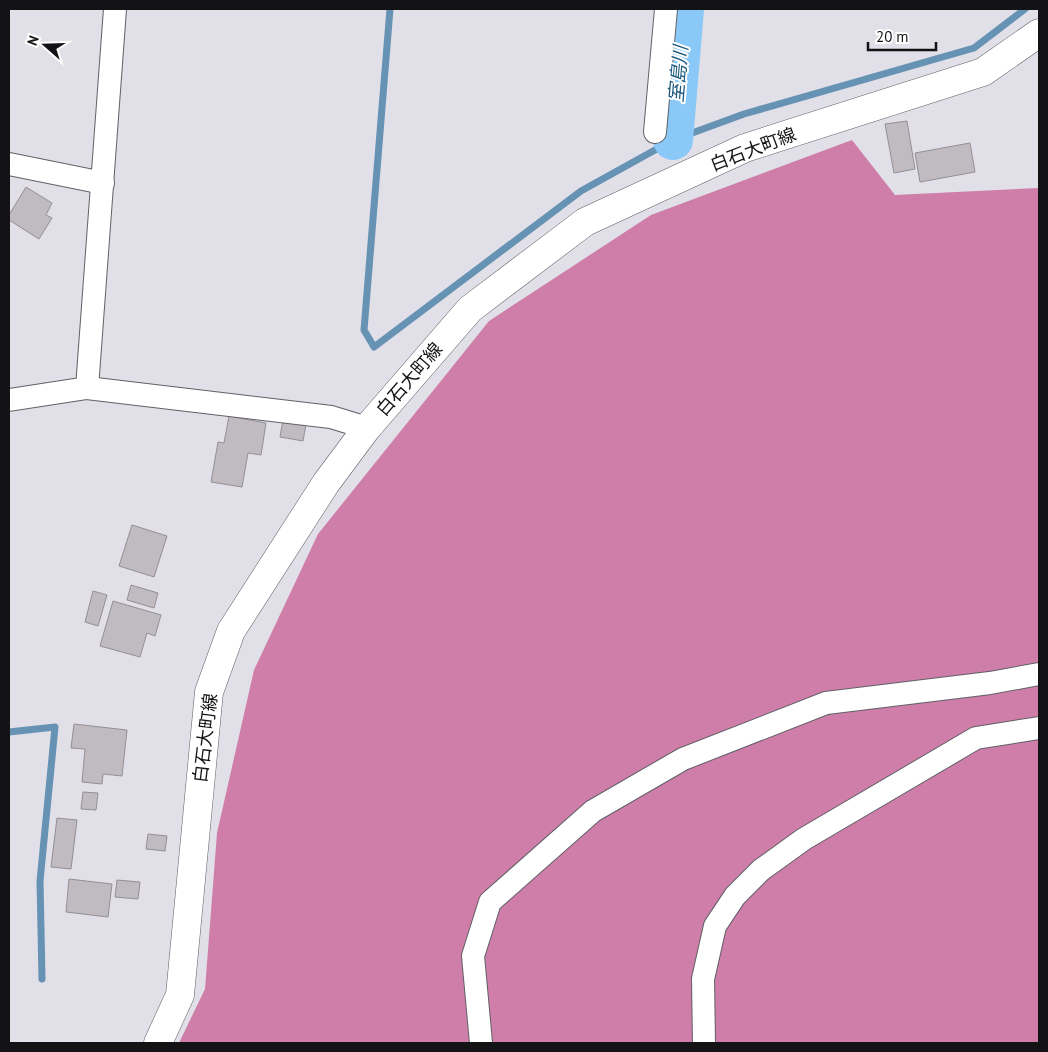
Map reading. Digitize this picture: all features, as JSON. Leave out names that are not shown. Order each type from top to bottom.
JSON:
[{"type":"main road","name":"白石大町線","points":[[158,1043],[180,994],[209,692],[231,631],[326,482],[367,428],[470,309],[585,222],[745,148],[983,72],[1039,34]]},
{"type":"street","points":[[87,388],[115,9]]},
{"type":"street","points":[[655,132],[666,9]]},
{"type":"street","points":[[9,164],[102,182]]},
{"type":"street","points":[[9,400],[87,388],[332,417],[367,428]]},
{"type":"street","points":[[481,1043],[473,956],[490,902],[593,811],[683,759],[826,703],[990,683],[1039,674]]},
{"type":"street","points":[[704,1043],[703,979],[715,926],[735,896],[761,870],[804,839],[976,738],[1039,728]]},
{"type":"shaded area","points":[[852,140],[895,195],[1039,188],[1039,1043],[179,1043],[205,989],[217,833],[254,670],[318,534],[489,321],[651,215]]},
{"type":"building","points":[[907,121],[915,169],[894,173],[885,124]]},
{"type":"building","points":[[970,143],[975,172],[920,182],[915,153]]},
{"type":"building","points":[[26,187],[52,203],[46,215],[52,218],[39,239],[9,220],[9,215]]},
{"type":"building","points":[[229,416],[266,423],[261,455],[248,453],[242,487],[211,482],[218,442],[224,443]]},
{"type":"building","points":[[283,420],[306,424],[303,441],[280,437]]},
{"type":"building","points":[[132,525],[167,536],[154,577],[119,566]]},
{"type":"building","points":[[131,585],[158,593],[154,608],[127,600]]},
{"type":"building","points":[[93,591],[107,595],[98,626],[85,622]]},
{"type":"building","points":[[113,601],[161,615],[155,636],[147,633],[140,657],[100,646]]},
{"type":"building","points":[[74,724],[127,730],[122,776],[103,774],[102,784],[82,782],[85,749],[71,748]]},
{"type":"building","points":[[83,792],[98,793],[96,810],[81,809]]},
{"type":"building","points":[[57,818],[77,820],[71,869],[51,867]]},
{"type":"building","points":[[148,834],[167,836],[165,851],[146,849]]},
{"type":"building","points":[[69,879],[112,884],[108,917],[66,912]]},
{"type":"building","points":[[117,880],[140,882],[138,899],[115,897]]},
{"type":"waterway","points":[[390,9],[364,330],[374,347],[581,191],[673,140],[744,114],[974,48],[1025,9]]},
{"type":"waterway","name":"室島川","points":[[673,140],[684,9]]},
{"type":"waterway","points":[[9,732],[55,727],[40,881],[42,979]]}]
